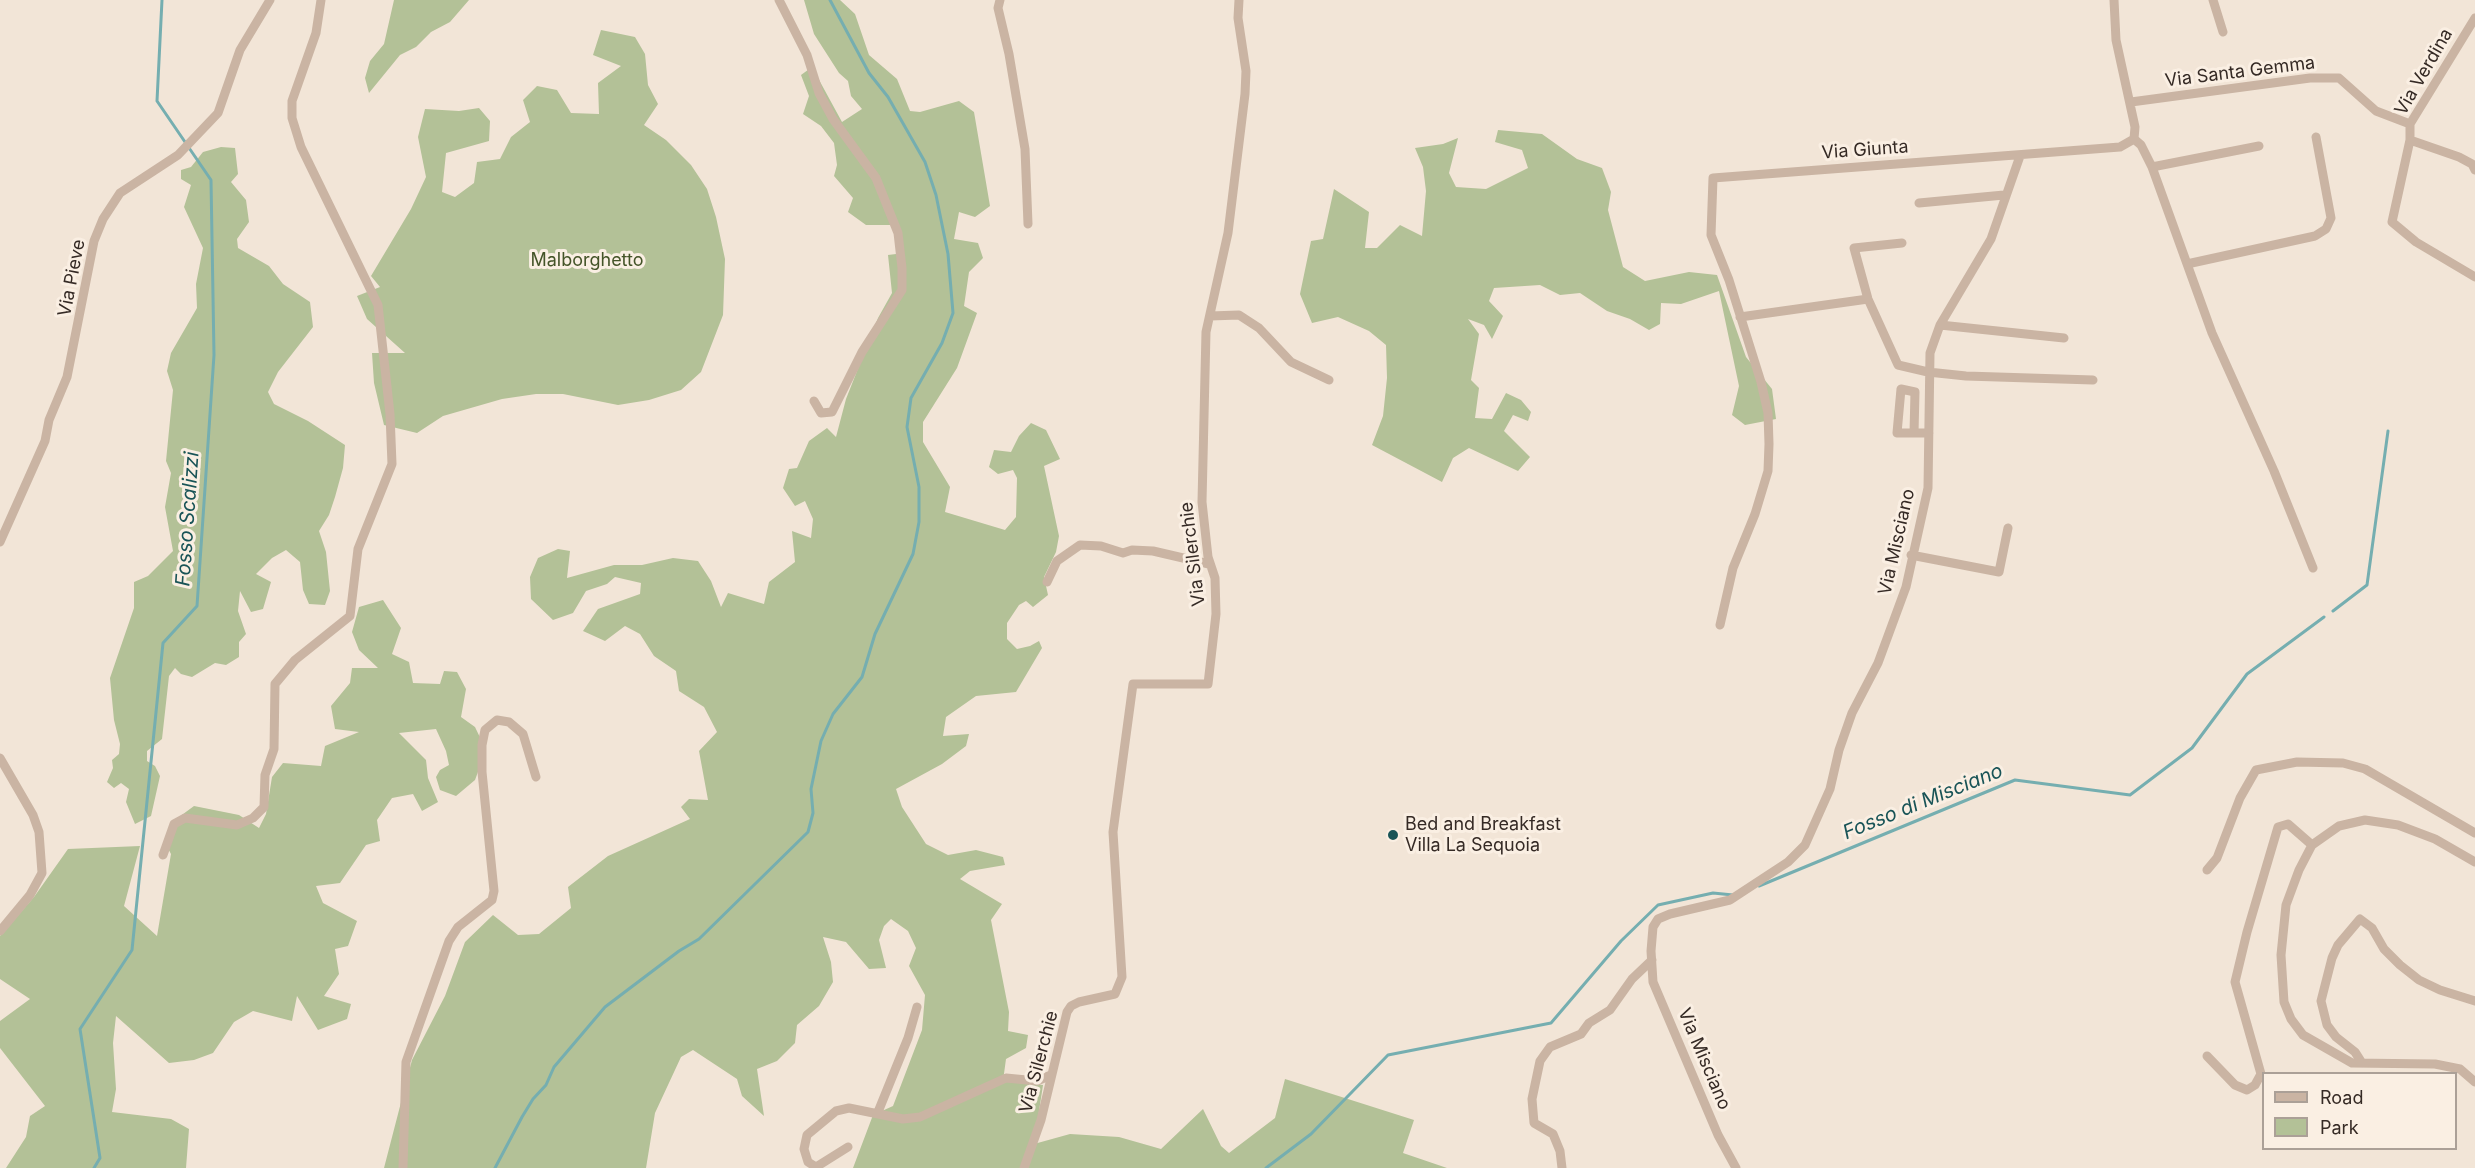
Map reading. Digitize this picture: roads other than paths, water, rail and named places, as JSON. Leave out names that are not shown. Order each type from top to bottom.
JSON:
[{"type":"street","name":"Via Pieve","points":[[0,542],[45,441],[50,420],[67,377],[94,241],[104,219],[120,193],[178,155],[201,134],[218,113],[240,50],[270,0]]},
{"type":"street","points":[[163,855],[174,824],[185,818],[237,825],[253,818],[264,807],[265,775],[274,749],[275,684],[295,660],[350,615],[358,549],[392,464],[390,414],[378,305],[309,165],[292,118],[292,101],[316,33],[321,0]]},
{"type":"street","points":[[779,0],[807,56],[819,93],[833,119],[876,178],[898,233],[902,268],[902,290],[862,352],[832,412],[820,413],[814,401]]},
{"type":"street","points":[[1000,0],[998,8],[1009,54],[1024,149],[1028,224]]},
{"type":"street","name":"Via Silerchie","points":[[1024,1168],[1041,1120],[1067,1012],[1071,1006],[1114,994],[1122,977],[1113,832],[1133,684],[1208,684],[1216,614],[1215,578],[1209,564],[1202,502],[1206,332],[1228,233],[1245,94],[1246,71],[1238,18],[1239,0]]},
{"type":"street","points":[[2114,0],[2116,40],[2135,127],[2134,139]]},
{"type":"street","points":[[2213,0],[2223,32]]},
{"type":"street","name":"Via Verdina","points":[[2475,18],[2410,124],[2410,140],[2392,222],[2416,243],[2475,277]]},
{"type":"street","name":"Via Santa Gemma","points":[[2130,102],[2310,78],[2339,78],[2376,111],[2410,124]]},
{"type":"street","points":[[2187,264],[2315,237],[2326,230],[2331,218],[2316,137]]},
{"type":"street","points":[[2020,156],[2120,147],[2134,139]]},
{"type":"street","points":[[2134,139],[2141,145],[2152,167],[2234,386],[2274,471],[2313,568]]},
{"type":"street","points":[[2410,140],[2459,157],[2472,164],[2475,170]]},
{"type":"street","points":[[2152,167],[2259,146]]},
{"type":"street","name":"Via Giunta","points":[[1740,317],[1711,235],[1713,178],[2020,156]]},
{"type":"street","name":"Via Misciano","points":[[1736,1168],[1718,1135],[1653,982],[1652,932],[1658,919],[1730,900],[1788,862],[1805,845],[1830,789],[1839,750],[1852,713],[1878,663],[1905,586],[1928,488],[1930,353],[1940,325],[1991,239],[2004,195],[2020,156]]},
{"type":"street","points":[[1919,203],[2004,195]]},
{"type":"street","points":[[1902,243],[1854,248],[1868,299],[1898,366],[1928,372],[2093,380]]},
{"type":"street","points":[[1720,625],[1733,568],[1755,514],[1768,471],[1768,414],[1740,317],[1868,299]]},
{"type":"street","points":[[1210,316],[1239,315],[1259,328],[1291,362],[1329,380]]},
{"type":"street","points":[[1940,325],[2064,338]]},
{"type":"street","points":[[1914,433],[1915,392],[1901,389],[1897,433],[1914,433],[1929,433]]},
{"type":"street","points":[[1911,555],[1999,572],[2008,528]]},
{"type":"street","points":[[1047,582],[1057,561],[1080,545],[1101,546],[1123,553],[1132,550],[1153,551],[1209,564]]},
{"type":"street","points":[[403,1168],[406,1062],[450,940],[458,927],[492,900],[492,855],[482,772],[482,745],[485,730],[497,720],[509,722],[523,734],[536,777]]},
{"type":"street","points":[[0,758],[33,815],[39,832],[42,873],[30,895],[0,931]]},
{"type":"street","points":[[2207,870],[2217,858],[2240,798],[2256,770],[2297,762],[2343,763],[2365,769],[2475,833]]},
{"type":"street","points":[[2475,862],[2435,839],[2398,825],[2365,820],[2339,826],[2312,845],[2298,870],[2281,928],[2284,1002],[2291,1019],[2303,1035],[2352,1063],[2435,1064],[2460,1069],[2475,1082]]},
{"type":"street","points":[[2206,1056],[2235,1085],[2247,1090],[2255,1085],[2261,1074],[2235,982],[2247,932],[2278,827],[2288,824],[2312,845]]},
{"type":"street","points":[[2362,1063],[2355,1052],[2327,1025],[2321,1001],[2332,958],[2338,945],[2360,919],[2372,928],[2384,949],[2419,980],[2440,990],[2475,1001]]},
{"type":"street","points":[[1562,1168],[1560,1151],[1553,1134],[1534,1123],[1532,1099],[1540,1061],[1550,1047],[1581,1034],[1589,1023],[1610,1010],[1632,979],[1652,960]]},
{"type":"street","points":[[878,1112],[913,1025],[917,1007]]},
{"type":"street","points":[[848,1147],[816,1167],[808,1162],[804,1149],[807,1135],[836,1111],[849,1108],[878,1112],[903,1119],[920,1117],[1006,1078],[1037,1081],[1051,1075]]},
{"type":"waterway","name":"Fosso Scalizzi","points":[[94,1168],[100,1158],[80,1029],[132,950],[163,643],[197,606],[214,355],[211,180],[157,101],[162,0]]},
{"type":"waterway","points":[[495,1168],[522,1117],[533,1099],[546,1085],[554,1067],[605,1007],[679,951],[699,939],[808,832],[813,813],[811,789],[821,741],[833,714],[862,677],[875,634],[913,554],[919,522],[919,487],[907,427],[911,398],[942,343],[953,313],[948,254],[936,195],[925,162],[888,97],[869,73],[830,0]]},
{"type":"waterway","name":"Fosso di Misciano","points":[[2333,611],[2367,585],[2388,431]]},
{"type":"waterway","name":"Fosso di Misciano","points":[[1759,886],[2015,780],[2130,795],[2192,748],[2247,674],[2324,617]]},
{"type":"waterway","name":"Fosso di Misciano","points":[[1266,1168],[1311,1134],[1388,1055],[1551,1023],[1621,941],[1658,905],[1713,893],[1733,895]]},
{"type":"place","name":"Bed and Breakfast Villa La Sequoia","points":[[1393,835]]},
{"type":"park label","name":"Malborghetto","points":[[587,261]]}]
